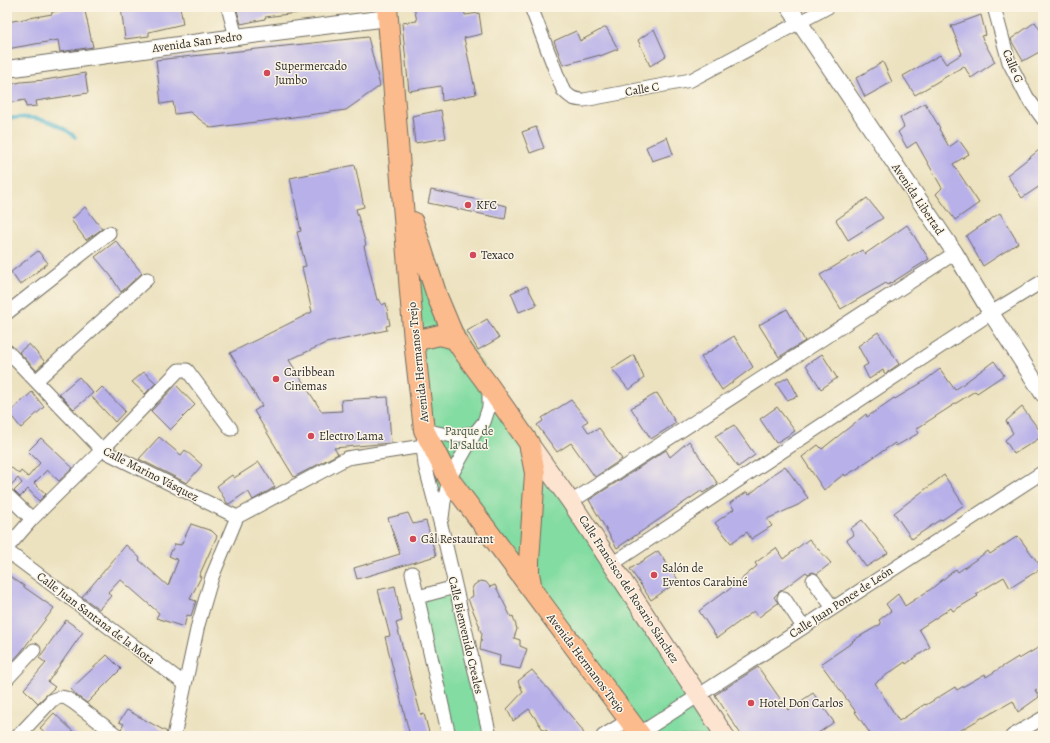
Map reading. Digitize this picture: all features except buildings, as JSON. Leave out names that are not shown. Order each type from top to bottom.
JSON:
[{"type":"main road","name":"Avenida Hermanos Trejo","points":[[388,13],[414,341],[426,440],[449,479],[636,730]]},
{"type":"main road","name":"Avenida Hermanos Trejo","points":[[403,196],[437,296],[455,339],[529,443],[535,473],[529,561],[532,591]]},
{"type":"main road","points":[[414,341],[440,335],[455,339]]},
{"type":"main road","name":"Calle Francisco del Rosario Sánchez","points":[[529,443],[571,502],[725,736]]},
{"type":"street","points":[[228,7],[236,37]]},
{"type":"street","name":"Calle C","points":[[531,7],[563,90],[570,97],[576,100],[584,100],[691,80],[828,7]]},
{"type":"street","name":"Avenida Libertad","points":[[789,7],[955,253],[991,313],[1043,394]]},
{"type":"street","name":"Calle G","points":[[994,7],[1009,62],[1027,97],[1043,119]]},
{"type":"street","name":"Avenida San Pedro","points":[[7,69],[236,37],[388,13]]},
{"type":"street","points":[[7,313],[109,233]]},
{"type":"street","points":[[571,502],[955,253]]},
{"type":"street","points":[[36,382],[148,279]]},
{"type":"street","points":[[612,564],[991,313],[1043,281]]},
{"type":"street","name":"Calle Marino Vásquez","points":[[7,352],[102,450],[237,517]]},
{"type":"street","points":[[7,548],[32,519],[102,450],[179,370],[187,370],[231,429]]},
{"type":"street","name":"Calle Bienvenido Creales","points":[[443,534],[442,519],[449,479],[475,433],[484,422],[489,407],[489,386]]},
{"type":"street","points":[[174,736],[198,625],[212,577],[237,517],[347,458],[426,440],[475,433]]},
{"type":"street","name":"Calle Bienvenido Creales","points":[[426,440],[425,465],[443,534],[490,736]]},
{"type":"street","name":"Calle Juan Ponce de León","points":[[603,736],[636,730],[698,695],[1043,472]]},
{"type":"street","points":[[7,495],[32,519]]},
{"type":"street","name":"Calle Juan Santana de la Mota","points":[[7,551],[185,684]]},
{"type":"street","points":[[412,572],[449,736]]},
{"type":"street","points":[[813,580],[833,608]]},
{"type":"street","points":[[418,597],[455,587]]},
{"type":"street","points":[[784,598],[803,627]]},
{"type":"street","points":[[7,679],[34,650]]},
{"type":"street","points":[[18,736],[52,700],[61,697],[74,703],[118,736]]},
{"type":"street","points":[[1012,736],[1043,718]]},
{"type":"green space","name":"Parque de la Salud","points":[[403,196],[437,296],[725,736],[641,736],[449,479],[442,519],[425,465]]},
{"type":"green space","points":[[455,587],[490,736],[449,736],[418,596]]},
{"type":"waterway","points":[[7,118],[44,120],[61,127],[75,137]]},
{"type":"place","name":"Supermercado Jumbo","points":[[267,73]]},
{"type":"place","name":"KFC","points":[[468,205]]},
{"type":"place","name":"Texaco","points":[[473,255]]},
{"type":"place","name":"Caribbean Cinemas","points":[[276,379]]},
{"type":"place","name":"Electro Lama","points":[[311,436]]},
{"type":"place","name":"Gål Restaurant","points":[[413,539]]},
{"type":"place","name":"Salón de Eventos Carabiné","points":[[654,575]]},
{"type":"place","name":"Hotel Don Carlos","points":[[751,703]]}]
